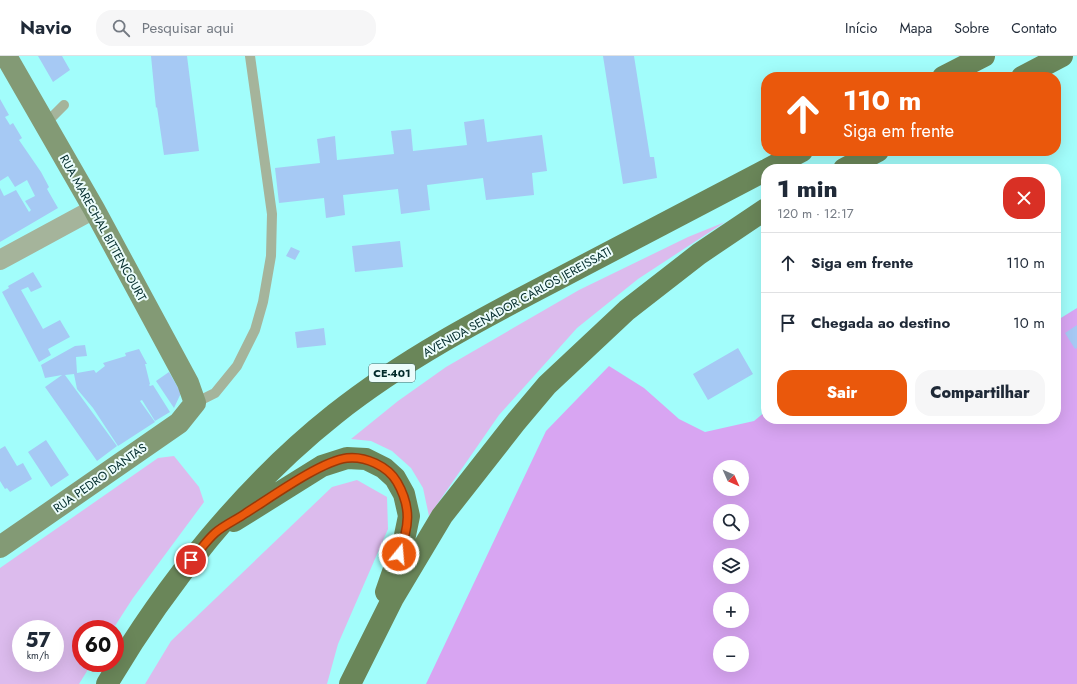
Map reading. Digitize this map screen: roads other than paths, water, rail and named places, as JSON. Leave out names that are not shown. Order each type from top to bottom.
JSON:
[{"type":"main road","name":"RUA MARECHAL BITTENCOURT","points":[[6,56],[94,210],[188,383],[195,403]]},
{"type":"main road","points":[[953,72],[984,56]]},
{"type":"main road","points":[[1032,72],[1062,56]]},
{"type":"main road","name":"AVENIDA SENADOR CARLOS JEREISSATI","points":[[777,164],[792,156]]},
{"type":"main road","points":[[853,164],[869,156]]},
{"type":"main road","name":"AVENIDA SENADOR CARLOS JEREISSATI","points":[[107,684],[125,653],[177,578],[255,487],[308,436],[336,413],[418,356],[512,303],[761,172]]},
{"type":"main road","points":[[350,684],[393,598],[442,516],[515,423],[547,385],[627,310],[699,254],[761,212]]},
{"type":"main road","name":"RUA PEDRO DANTAS","points":[[0,547],[179,424],[195,403]]},
{"type":"main road","points":[[216,533],[322,466],[347,458],[366,459],[384,468],[395,478],[404,494],[409,516],[404,540],[364,655],[350,684]]},
{"type":"street","points":[[0,260],[94,210]]},
{"type":"lane","points":[[195,403],[215,393],[237,366],[255,330],[263,302],[271,256],[272,214],[250,56]]},
{"type":"lane","points":[[45,124],[64,105]]}]
